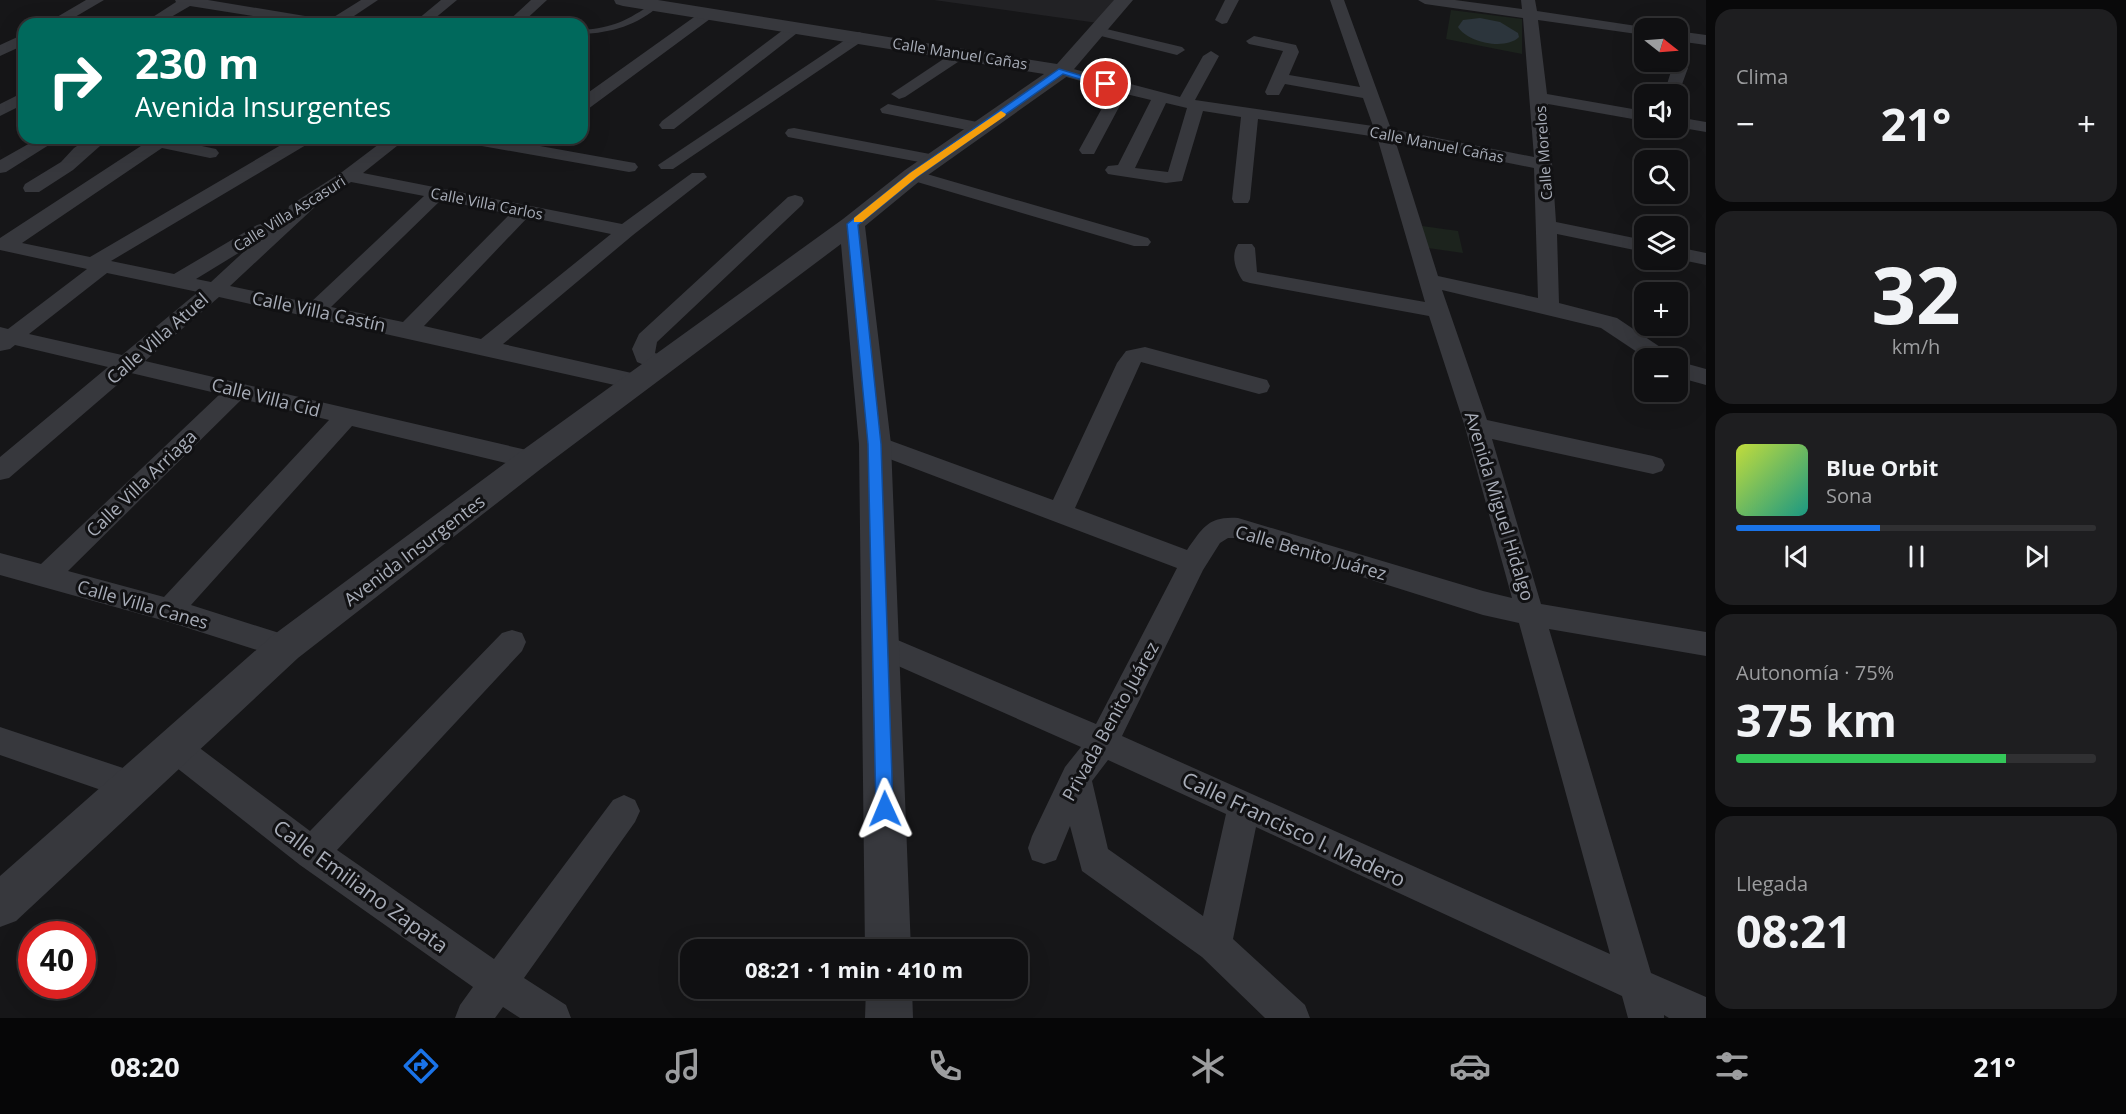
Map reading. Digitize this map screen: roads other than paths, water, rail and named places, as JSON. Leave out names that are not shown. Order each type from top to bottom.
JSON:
[{"type":"street","points":[[63,18],[97,0]]},
{"type":"street","points":[[158,18],[186,0],[295,18]]},
{"type":"street","points":[[341,18],[371,0]]},
{"type":"street","points":[[427,18],[450,0]]},
{"type":"street","points":[[519,18],[540,0]]},
{"type":"street","name":"Calle Manuel Cañas","points":[[623,0],[962,53],[1062,71],[1160,98],[1191,104],[1384,133],[1543,164]]},
{"type":"street","name":"Avenida Insurgentes","points":[[0,905],[285,647],[531,460],[852,224],[924,168],[1062,71],[1124,0]]},
{"type":"street","points":[[1222,20],[1232,0]]},
{"type":"street","name":"Avenida Miguel Hidalgo","points":[[1337,0],[1384,133],[1438,311],[1477,427],[1646,1018]]},
{"type":"street","points":[[1425,0],[1530,8],[1634,29]]},
{"type":"street","name":"Calle Morelos","points":[[1530,8],[1539,98],[1547,226],[1549,307]]},
{"type":"street","points":[[588,101],[709,13]]},
{"type":"street","points":[[668,125],[796,27]]},
{"type":"street","points":[[1098,31],[1177,50]]},
{"type":"street","points":[[667,165],[859,37]]},
{"type":"street","points":[[1688,38],[1706,40]]},
{"type":"street","points":[[1254,41],[1290,48],[1291,52],[1276,85],[1370,94]]},
{"type":"street","points":[[0,54],[18,43]]},
{"type":"street","points":[[899,94],[962,53]]},
{"type":"street","points":[[0,54],[16,59]]},
{"type":"street","points":[[1160,98],[1119,171],[1176,177],[1191,104],[1211,56]]},
{"type":"street","points":[[1088,150],[1121,88]]},
{"type":"street","points":[[1539,98],[1634,114]]},
{"type":"street","points":[[0,111],[18,100]]},
{"type":"street","points":[[888,109],[982,128]]},
{"type":"street","points":[[0,111],[18,115]]},
{"type":"street","points":[[1241,199],[1250,114]]},
{"type":"street","points":[[1688,124],[1706,127]]},
{"type":"street","points":[[795,133],[924,168],[1141,242]]},
{"type":"street","points":[[0,168],[41,144]]},
{"type":"street","points":[[32,188],[67,166],[91,144]]},
{"type":"street","points":[[3,245],[143,144]]},
{"type":"street","points":[[168,144],[210,153]]},
{"type":"street","points":[[4,339],[98,265],[295,144]]},
{"type":"street","name":"Calle Villa Ascasuri","points":[[176,282],[310,201],[390,144]]},
{"type":"street","points":[[499,144],[629,167]]},
{"type":"street","name":"Calle Villa Carlos","points":[[348,176],[626,231]]},
{"type":"street","points":[[485,348],[626,231],[698,177]]},
{"type":"street","points":[[314,311],[437,194]]},
{"type":"street","name":"Calle Villa Atuel","points":[[0,471],[214,290],[310,201]]},
{"type":"street","points":[[649,373],[643,349],[647,339],[795,201]]},
{"type":"street","points":[[408,330],[524,210]]},
{"type":"street","points":[[852,224],[875,444],[888,939]]},
{"type":"street","points":[[1547,226],[1634,244]]},
{"type":"street","name":"Calle Villa Castín","points":[[3,245],[485,348],[649,373]]},
{"type":"street","points":[[1245,248],[1245,269],[1250,277],[1438,311]]},
{"type":"street","points":[[1688,255],[1706,259]]},
{"type":"street","points":[[1430,281],[1549,307],[1609,323],[1646,348]]},
{"type":"street","name":"Calle Villa Cid","points":[[4,339],[238,390],[531,460]]},
{"type":"street","points":[[1060,513],[1128,363],[1134,356],[1145,354],[1259,386]]},
{"type":"street","points":[[1688,372],[1706,377]]},
{"type":"street","name":"Calle Villa Arriaga","points":[[45,577],[238,390]]},
{"type":"street","points":[[169,610],[346,417]]},
{"type":"street","points":[[1477,427],[1653,465]]},
{"type":"street","points":[[875,444],[1193,563]]},
{"type":"street","name":"Calle Benito Juárez","points":[[1193,563],[1212,536],[1223,527],[1238,528],[1483,603],[1532,614],[1706,644]]},
{"type":"street","name":"Privada Benito Juárez","points":[[1044,848],[1076,778],[1103,742],[1193,563]]},
{"type":"street","name":"Calle Villa Canes","points":[[0,564],[169,610],[285,647]]},
{"type":"street","points":[[312,854],[512,642]]},
{"type":"street","name":"Calle Francisco I. Madero","points":[[881,645],[1103,742],[1706,1016]]},
{"type":"street","points":[[0,741],[130,785]]},
{"type":"street","name":"Calle Emiliano Zapata","points":[[174,747],[312,854],[498,983],[553,1018]]},
{"type":"street","points":[[1076,778],[1094,859],[1214,945],[1292,1018]]},
{"type":"street","points":[[1214,945],[1244,806]]},
{"type":"street","points":[[473,1018],[624,811]]},
{"type":"street","points":[[889,999],[889,1018]]},
{"type":"lane","points":[[588,32],[620,28],[656,5]]}]
